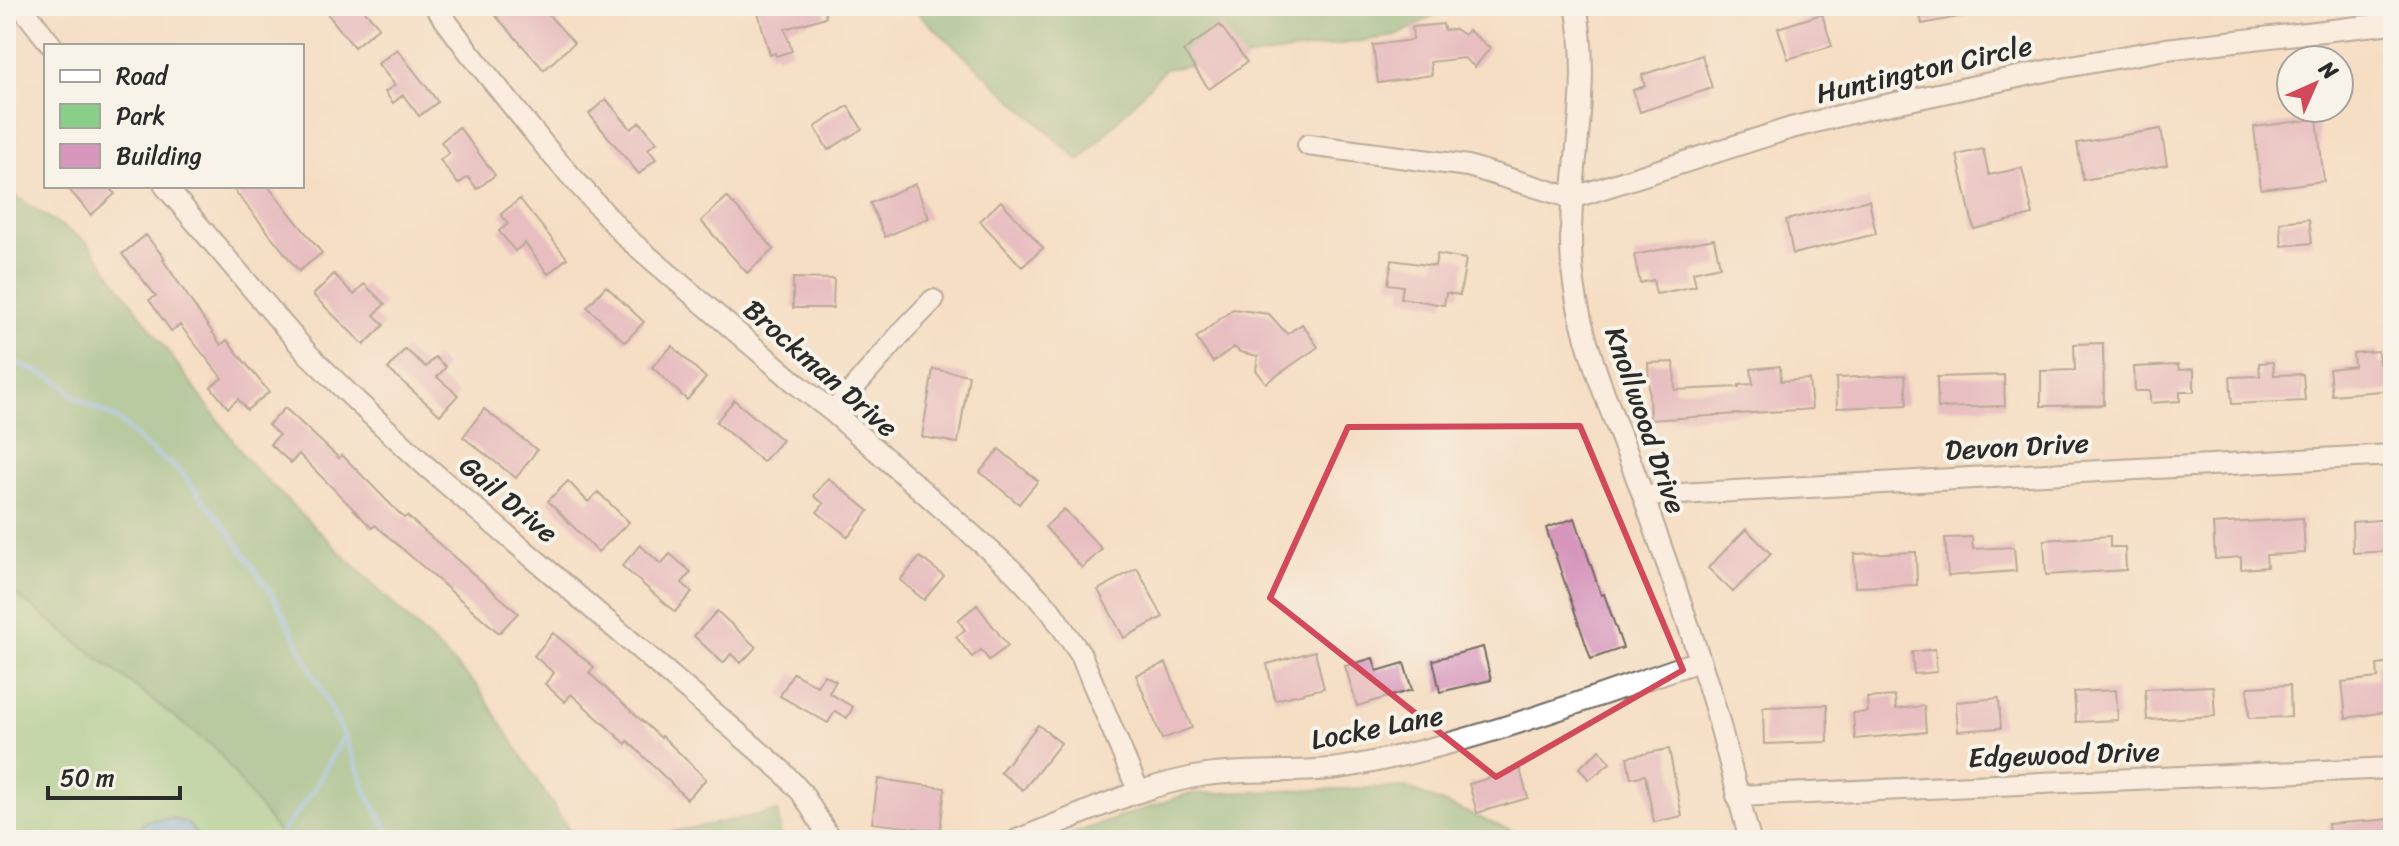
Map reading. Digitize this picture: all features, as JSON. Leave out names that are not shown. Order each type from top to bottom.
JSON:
[{"type":"street","points":[[21,6],[50,44]]},
{"type":"street","name":"Brockman Drive","points":[[435,6],[553,156],[627,238],[833,412],[1012,570],[1050,610],[1081,655],[1138,790]]},
{"type":"street","name":"Knollwood Drive","points":[[1576,6],[1583,77],[1572,198],[1574,283],[1580,313],[1601,382],[1716,710],[1750,840]]},
{"type":"street","name":"Huntington Circle","points":[[1572,198],[1791,128],[2060,68],[2166,49],[2393,23]]},
{"type":"street","points":[[1308,145],[1468,166],[1572,198]]},
{"type":"street","name":"Gail Drive","points":[[167,188],[308,354],[340,386],[427,467],[781,770],[802,793],[831,840]]},
{"type":"street","points":[[833,412],[933,300]]},
{"type":"street","name":"Devon Drive","points":[[1643,496],[2393,455]]},
{"type":"street","name":"Locke Lane","points":[[1017,840],[1138,790],[1205,775],[1360,765],[1536,716],[1699,661]]},
{"type":"street","name":"Edgewood Drive","points":[[1737,796],[2393,768]]},
{"type":"highlighted area","points":[[1580,426],[1683,670],[1496,777],[1270,598],[1348,427]]},
{"type":"green space","points":[[910,6],[1450,6],[1397,36],[1165,69],[1080,161]]},
{"type":"green space","points":[[6,190],[88,243],[252,466],[478,687],[575,840],[284,840],[216,749],[6,587]]},
{"type":"green space","points":[[6,587],[216,749],[284,840],[201,840],[187,823],[146,821],[129,840],[6,840]]},
{"type":"green space","points":[[1404,787],[1534,840],[1054,840],[1187,794]]},
{"type":"green space","points":[[778,811],[781,840],[631,840]]},
{"type":"water","points":[[170,818],[187,823],[201,840],[129,840],[146,821]]},
{"type":"building","points":[[321,6],[361,6],[379,27],[354,47]]},
{"type":"building","points":[[507,6],[541,6],[574,43],[544,70],[496,16]]},
{"type":"building","points":[[756,6],[823,6],[826,17],[785,29],[792,51],[776,56],[775,53],[770,55]]},
{"type":"building","points":[[1918,6],[1979,6],[1979,13],[1922,24]]},
{"type":"building","points":[[1822,14],[1832,46],[1788,59],[1778,28]]},
{"type":"building","points":[[1443,24],[1444,30],[1455,29],[1464,35],[1468,30],[1490,48],[1475,67],[1464,58],[1430,62],[1432,75],[1378,83],[1373,45],[1413,40],[1412,27]]},
{"type":"building","points":[[1220,25],[1247,62],[1209,89],[1183,51]]},
{"type":"building","points":[[397,49],[438,102],[419,116],[403,95],[393,103],[385,92],[395,85],[378,64]]},
{"type":"building","points":[[1702,55],[1712,88],[1640,112],[1633,90],[1645,86],[1642,75]]},
{"type":"building","points":[[606,99],[631,129],[640,122],[657,142],[648,149],[656,159],[639,174],[589,114]]},
{"type":"building","points":[[848,106],[862,129],[828,150],[815,127]]},
{"type":"building","points":[[2318,124],[2324,181],[2261,189],[2254,127]]},
{"type":"building","points":[[459,127],[495,175],[477,189],[468,177],[458,184],[440,160],[449,153],[441,142]]},
{"type":"building","points":[[2161,129],[2167,165],[2083,180],[2077,143]]},
{"type":"building","points":[[1983,149],[1989,175],[2022,168],[2033,215],[1974,229],[1957,155]]},
{"type":"building","points":[[915,184],[929,218],[885,237],[870,203]]},
{"type":"building","points":[[68,188],[109,188],[115,194],[91,215]]},
{"type":"building","points":[[233,188],[270,188],[322,253],[299,271]]},
{"type":"building","points":[[727,197],[774,249],[747,273],[701,221]]},
{"type":"building","points":[[520,199],[567,258],[548,274],[525,243],[515,251],[499,231],[508,224],[501,214]]},
{"type":"building","points":[[1869,200],[1876,234],[1793,254],[1786,220]]},
{"type":"building","points":[[1001,201],[1043,248],[1022,267],[980,221]]},
{"type":"building","points":[[2309,219],[2312,243],[2282,246],[2280,222]]},
{"type":"building","points":[[146,235],[221,345],[227,340],[269,392],[247,410],[238,399],[228,408],[211,387],[222,378],[180,325],[171,331],[149,300],[156,296],[122,254]]},
{"type":"building","points":[[1714,239],[1720,266],[1693,272],[1696,286],[1656,294],[1653,280],[1640,283],[1634,255]]},
{"type":"building","points":[[1437,254],[1466,259],[1460,295],[1446,293],[1444,305],[1401,298],[1403,286],[1388,284],[1392,260],[1435,266]]},
{"type":"building","points":[[334,274],[354,295],[364,284],[385,304],[374,315],[384,325],[364,345],[313,295]]},
{"type":"building","points":[[793,278],[834,279],[833,308],[793,308]]},
{"type":"building","points":[[606,286],[644,322],[625,342],[587,307]]},
{"type":"building","points":[[1233,309],[1269,314],[1287,334],[1302,324],[1318,347],[1266,383],[1256,370],[1258,356],[1240,352],[1234,347],[1213,362],[1196,338]]},
{"type":"building","points":[[2103,343],[2104,405],[2041,406],[2041,371],[2075,370],[2074,344]]},
{"type":"building","points":[[672,346],[706,378],[687,400],[652,367]]},
{"type":"building","points":[[405,349],[426,367],[435,357],[446,367],[437,377],[458,395],[440,415],[388,369]]},
{"type":"building","points":[[2378,351],[2379,364],[2393,363],[2393,390],[2332,395],[2329,369],[2354,366],[2353,353]]},
{"type":"building","points":[[1674,362],[1675,390],[1753,384],[1751,369],[1780,366],[1781,381],[1809,379],[1812,409],[1650,420],[1648,363]]},
{"type":"building","points":[[2273,362],[2274,375],[2303,374],[2305,401],[2232,404],[2230,377],[2260,376],[2259,363]]},
{"type":"building","points":[[2178,365],[2179,370],[2194,369],[2194,392],[2180,392],[2180,401],[2150,403],[2150,391],[2135,391],[2134,367]]},
{"type":"building","points":[[933,369],[969,375],[958,443],[922,437]]},
{"type":"building","points":[[1905,375],[1907,405],[1837,408],[1836,378]]},
{"type":"building","points":[[2004,375],[2005,406],[1938,408],[1937,377]]},
{"type":"building","points":[[734,400],[782,440],[763,462],[716,422]]},
{"type":"building","points":[[285,408],[339,458],[342,455],[404,518],[407,516],[518,613],[499,633],[375,525],[372,528],[299,454],[291,463],[270,444],[279,435],[268,425]]},
{"type":"building","points":[[484,409],[537,450],[516,478],[463,437]]},
{"type":"building","points":[[999,449],[1038,481],[1019,504],[980,472]]},
{"type":"building","points":[[828,478],[869,511],[848,537],[817,512],[824,504],[814,496]]},
{"type":"building","points":[[568,481],[588,502],[598,492],[629,522],[598,552],[548,501]]},
{"type":"building","points":[[1064,509],[1102,549],[1082,568],[1045,527]]},
{"type":"building","points":[[1575,518],[1623,648],[1591,659],[1546,528]]},
{"type":"building","points":[[2303,518],[2305,553],[2266,555],[2267,567],[2241,569],[2241,557],[2215,559],[2213,524]]},
{"type":"building","points":[[2393,519],[2393,551],[2353,553],[2352,522]]},
{"type":"building","points":[[1746,529],[1771,554],[1733,592],[1708,568]]},
{"type":"building","points":[[2110,536],[2110,547],[2125,547],[2126,570],[2046,575],[2044,540]]},
{"type":"building","points":[[1972,537],[1973,549],[2014,547],[2016,571],[1948,576],[1945,538]]},
{"type":"building","points":[[640,545],[661,564],[670,554],[691,572],[682,583],[692,592],[675,612],[622,566]]},
{"type":"building","points":[[1916,552],[1917,585],[1855,587],[1854,554]]},
{"type":"building","points":[[920,557],[944,576],[924,600],[900,580]]},
{"type":"building","points":[[1137,568],[1163,617],[1124,638],[1098,590]]},
{"type":"building","points":[[977,605],[1008,646],[989,660],[981,650],[972,657],[956,637],[965,630],[958,620]]},
{"type":"building","points":[[717,611],[756,647],[741,663],[731,654],[723,663],[694,636]]},
{"type":"building","points":[[553,633],[594,667],[589,673],[706,779],[687,799],[628,741],[626,744],[571,694],[565,702],[545,684],[554,673],[534,656]]},
{"type":"building","points":[[1483,647],[1491,680],[1440,692],[1433,660]]},
{"type":"building","points":[[1935,649],[1937,672],[1914,674],[1912,652]]},
{"type":"building","points":[[1315,651],[1324,688],[1275,700],[1267,664]]},
{"type":"building","points":[[1373,658],[1377,671],[1404,663],[1412,690],[1357,706],[1345,666]]},
{"type":"building","points":[[1166,663],[1192,728],[1162,739],[1136,675]]},
{"type":"building","points":[[2393,663],[2393,711],[2346,718],[2342,682],[2378,678],[2377,665]]},
{"type":"building","points":[[793,673],[817,686],[824,675],[836,681],[829,693],[853,707],[847,718],[835,711],[828,723],[780,696]]},
{"type":"building","points":[[2290,685],[2291,717],[2249,718],[2248,687]]},
{"type":"building","points":[[2213,686],[2215,716],[2147,720],[2145,689]]},
{"type":"building","points":[[2116,690],[2118,720],[2076,722],[2074,692]]},
{"type":"building","points":[[1895,696],[1896,709],[1924,706],[1926,732],[1855,739],[1853,713],[1868,712],[1867,698]]},
{"type":"building","points":[[1999,698],[2001,728],[1958,731],[1956,702]]},
{"type":"building","points":[[1827,705],[1828,742],[1764,744],[1763,707]]},
{"type":"building","points":[[1038,725],[1061,743],[1023,790],[1000,772]]},
{"type":"building","points":[[1669,749],[1682,816],[1654,822],[1645,775],[1631,778],[1627,757]]},
{"type":"building","points":[[1600,750],[1610,763],[1589,780],[1579,768]]},
{"type":"building","points":[[1520,769],[1528,798],[1477,813],[1469,784]]},
{"type":"building","points":[[878,779],[945,788],[940,831],[872,823]]},
{"type":"building","points":[[2393,819],[2393,840],[2329,840],[2328,824]]},
{"type":"waterway","points":[[6,358],[56,380],[79,399],[120,421],[145,446],[180,471],[230,533],[276,600],[344,735],[371,801],[394,840]]},
{"type":"waterway","points":[[276,840],[315,788],[344,736]]}]
